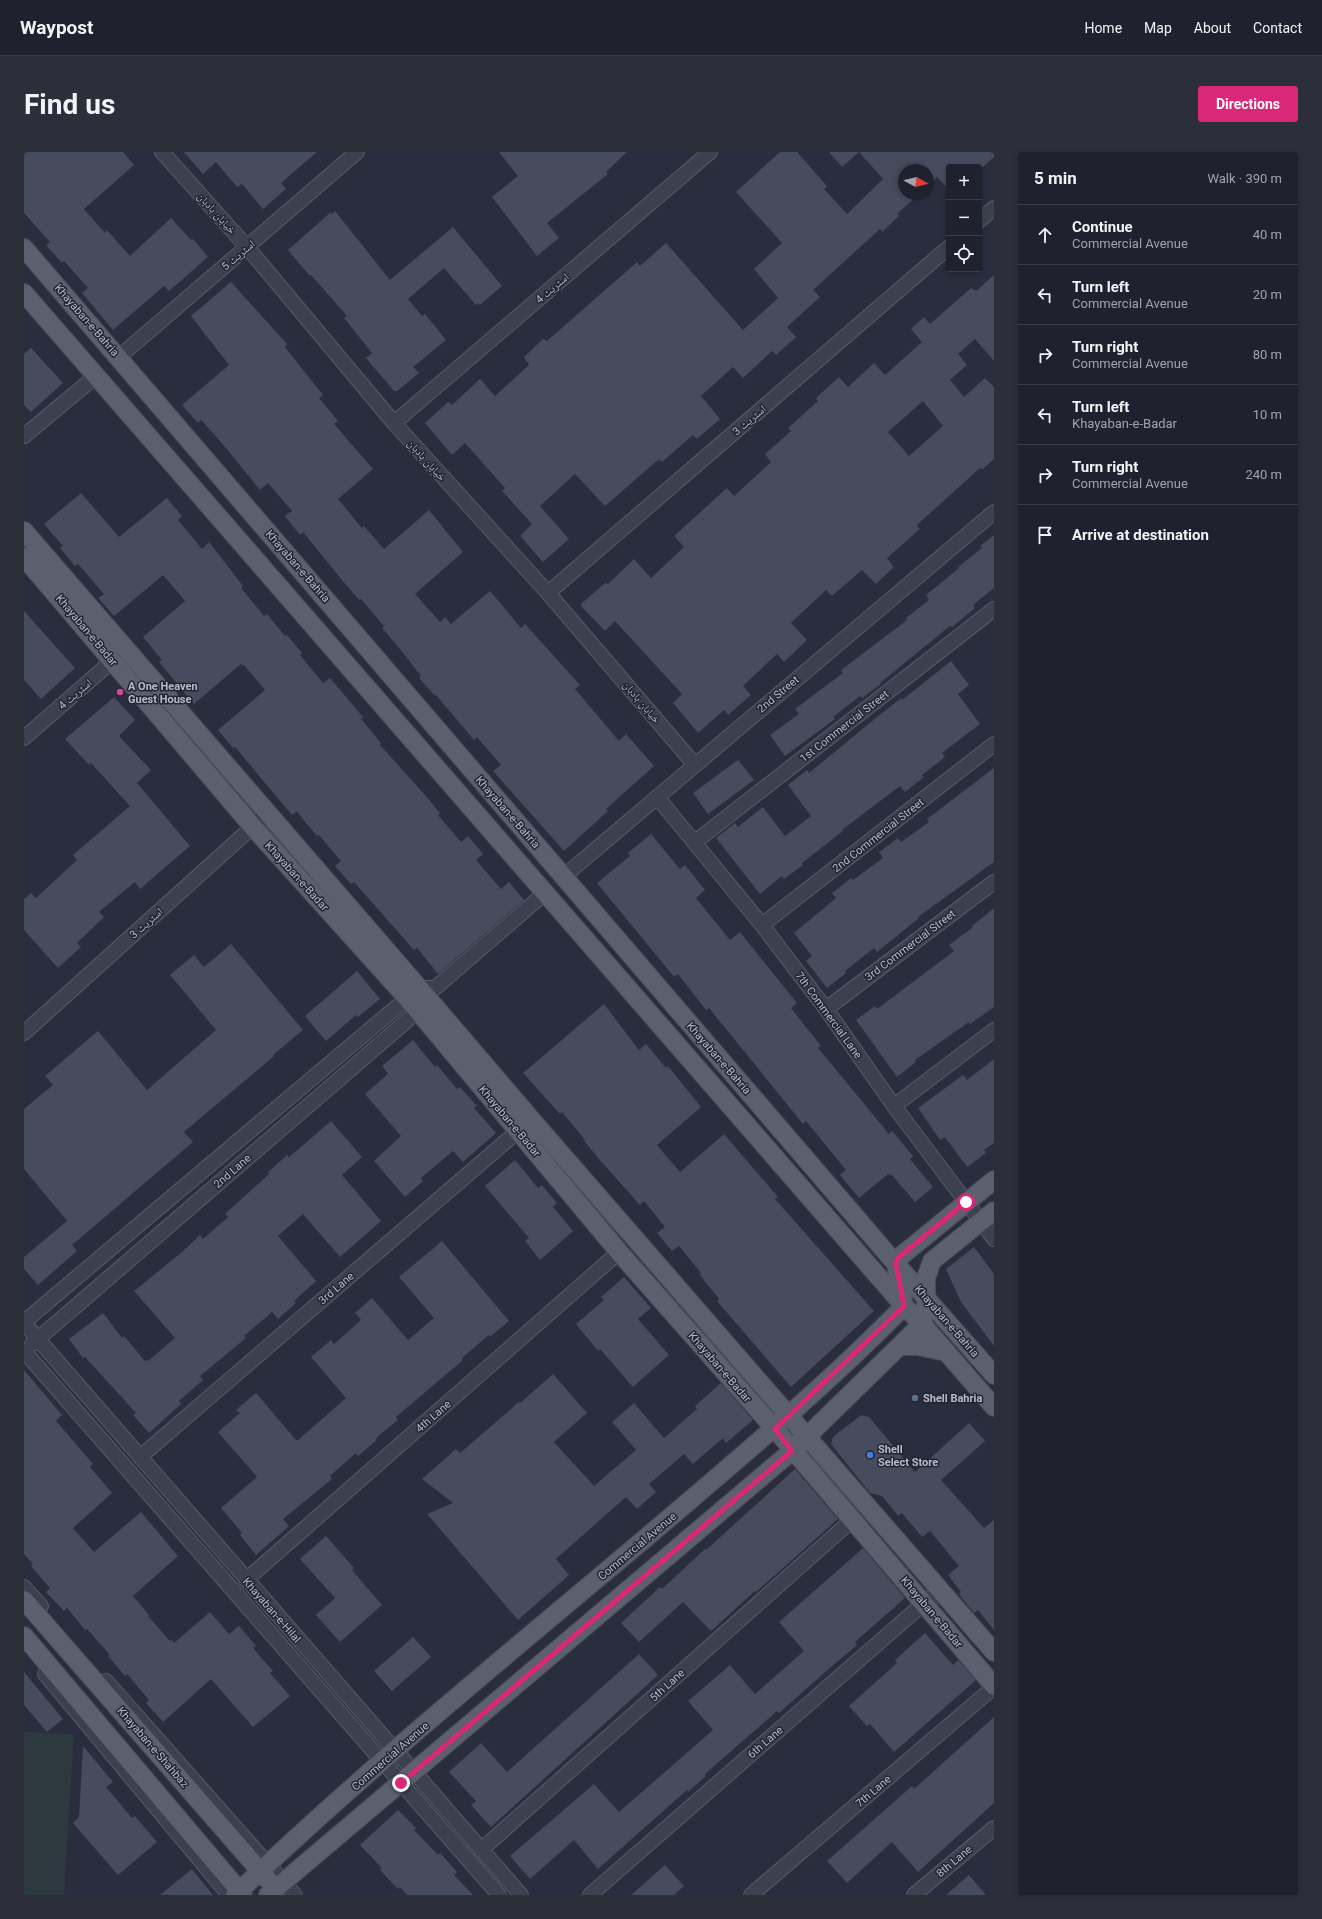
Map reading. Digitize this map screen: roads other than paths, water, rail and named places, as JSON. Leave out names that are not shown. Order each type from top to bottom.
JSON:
[{"type":"main road","name":"Khayaban-e-Bahria","points":[[24,248],[896,1264],[994,1374]]},
{"type":"main road","name":"Khayaban-e-Bahria","points":[[24,292],[904,1306],[922,1324],[994,1407]]},
{"type":"main road","name":"Khayaban-e-Badar","points":[[24,531],[253,827],[422,997]]},
{"type":"main road","name":"Khayaban-e-Badar","points":[[24,557],[268,813],[422,997],[525,1125],[619,1252],[775,1429],[792,1451],[924,1603],[994,1687]]},
{"type":"main road","points":[[721,1095],[738,1080]]},
{"type":"main road","name":"Khayaban-e-Badar","points":[[525,1125],[789,1415],[994,1652]]},
{"type":"main road","points":[[904,1306],[896,1264],[901,1256],[994,1180]]},
{"type":"main road","points":[[281,1891],[408,1777],[807,1437],[922,1324],[926,1309],[926,1278],[932,1261],[987,1216]]},
{"type":"main road","name":"Commercial Avenue","points":[[236,1894],[264,1867],[389,1756],[775,1429],[904,1306]]},
{"type":"main road","points":[[900,1346],[924,1347],[946,1352]]},
{"type":"main road","name":"Khayaban-e-Shahbaz","points":[[24,1600],[264,1867],[281,1891]]},
{"type":"main road","points":[[24,1636],[236,1894]]},
{"type":"street","name":"خیابان بادبان","points":[[162,152],[247,247],[394,423],[548,593],[695,765]]},
{"type":"street","name":"اسٹریٹ 5","points":[[119,357],[357,152]]},
{"type":"street","name":"اسٹریٹ 4","points":[[394,423],[710,152]]},
{"type":"street","points":[[982,218],[994,208]]},
{"type":"street","name":"اسٹریٹ 3","points":[[548,593],[946,250]]},
{"type":"street","points":[[24,436],[96,376]]},
{"type":"street","name":"2nd Street","points":[[563,877],[994,512]]},
{"type":"street","name":"1st Commercial Street","points":[[695,842],[994,609]]},
{"type":"street","name":"اسٹریٹ 4","points":[[24,738],[119,655]]},
{"type":"street","name":"2nd Commercial Street","points":[[762,925],[994,744]]},
{"type":"street","name":"7th Commercial Lane","points":[[657,797],[762,925],[826,1009],[894,1106],[966,1202],[987,1216],[994,1239]]},
{"type":"street","name":"اسٹریٹ 3","points":[[24,1033],[268,813]]},
{"type":"street","name":"3rd Commercial Street","points":[[826,1009],[994,882]]},
{"type":"street","points":[[24,1322],[422,997],[545,893]]},
{"type":"street","name":"2nd Lane","points":[[24,1351],[422,997]]},
{"type":"street","points":[[894,1106],[994,1030]]},
{"type":"street","name":"3rd Lane","points":[[140,1457],[525,1125]]},
{"type":"street","name":"4th Lane","points":[[246,1580],[619,1252]]},
{"type":"street","name":"Khayaban-e-Hilal","points":[[24,1322],[246,1580],[389,1756]]},
{"type":"street","points":[[24,1351],[408,1777],[481,1850],[522,1895]]},
{"type":"street","name":"5th Lane","points":[[481,1850],[852,1520]]},
{"type":"street","points":[[24,1587],[264,1867]]},
{"type":"street","name":"6th Lane","points":[[590,1895],[924,1603],[941,1591]]},
{"type":"street","points":[[24,1649],[236,1894]]},
{"type":"street","name":"7th Lane","points":[[751,1895],[994,1687]]},
{"type":"street","points":[[408,1777],[499,1895]]},
{"type":"street","name":"8th Lane","points":[[914,1895],[994,1828]]},
{"type":"place","name":"A One Heaven Guest House","points":[[120,692]]},
{"type":"place","name":"Shell Bahria","points":[[915,1398]]},
{"type":"place","name":"Shell Select Store","points":[[870,1455]]}]
